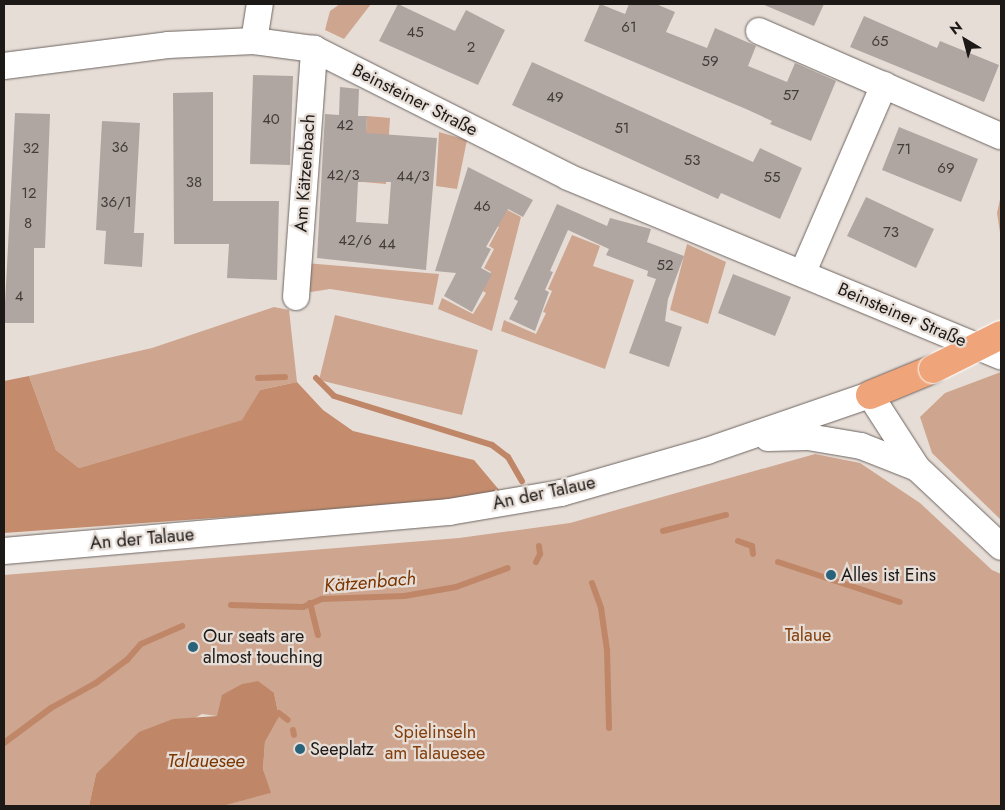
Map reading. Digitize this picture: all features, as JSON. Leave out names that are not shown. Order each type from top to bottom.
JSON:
[{"type":"highway","points":[[870,395],[933,369],[1001,335]]},
{"type":"street","points":[[254,41],[260,4]]},
{"type":"street","points":[[759,31],[1001,136]]},
{"type":"street","name":"Beinsteiner Straße","points":[[4,66],[168,45],[254,41],[314,49],[568,177],[803,272],[1001,356]]},
{"type":"street","name":"Am Kätzenbach","points":[[296,297],[314,49]]},
{"type":"street","points":[[803,272],[884,85]]},
{"type":"street","points":[[870,395],[917,468],[1001,546]]},
{"type":"street","name":"An der Talaue","points":[[4,551],[449,512],[561,493],[741,439],[870,395]]},
{"type":"street","points":[[741,439],[808,437],[861,446],[917,468]]},
{"type":"green space","points":[[340,4],[371,4],[344,39],[325,30],[330,11]]},
{"type":"green space","points":[[367,116],[390,118],[386,184],[363,182]]},
{"type":"green space","points":[[439,132],[467,140],[457,189],[436,186]]},
{"type":"green space","points":[[1001,195],[1001,239],[997,213]]},
{"type":"green space","points":[[502,207],[521,217],[492,331],[438,309],[442,298],[473,314],[486,293],[480,289],[491,272],[484,268],[494,249],[489,246],[499,227],[493,224]]},
{"type":"green space","points":[[572,235],[600,246],[593,266],[634,280],[605,369],[501,331],[504,320],[536,334],[546,313],[543,312],[552,291],[548,289]]},
{"type":"green space","points":[[687,244],[726,262],[708,324],[670,310]]},
{"type":"green space","points":[[305,263],[439,274],[433,305],[330,289],[311,292],[306,289]]},
{"type":"green space","points":[[274,307],[289,310],[297,382],[260,390],[243,420],[79,468],[56,450],[29,376],[152,348]]},
{"type":"green space","points":[[335,315],[478,350],[462,415],[319,380]]},
{"type":"green space","points":[[1001,372],[1001,520],[932,453],[920,417],[945,393]]},
{"type":"green space","name":"Talaue","points":[[815,454],[860,463],[920,503],[992,570],[1001,574],[1001,806],[223,806],[270,793],[263,769],[265,742],[279,717],[274,693],[217,716],[202,714],[96,774],[89,806],[4,806],[4,575],[459,538],[570,523]]},
{"type":"shaded area","points":[[29,376],[56,450],[79,468],[242,420],[260,390],[297,382],[323,410],[353,431],[474,460],[500,491],[425,503],[4,533],[4,381]]},
{"type":"water","name":"Talauesee","points":[[258,681],[274,693],[279,717],[265,742],[263,769],[271,793],[223,806],[89,806],[96,774],[139,732],[173,719],[217,716],[222,695],[242,684]]},
{"type":"building","points":[[398,4],[455,31],[466,10],[505,30],[478,85],[379,41]]},
{"type":"building","points":[[600,4],[625,14],[629,4],[656,4],[675,12],[666,32],[707,48],[715,28],[756,46],[748,66],[787,82],[795,63],[836,81],[811,141],[770,124],[772,121],[746,109],[584,41]]},
{"type":"building","points":[[762,4],[824,4],[814,26]]},
{"type":"building","points":[[864,16],[937,48],[940,41],[999,65],[984,102],[850,47]]},
{"type":"building","points":[[532,62],[753,162],[760,148],[802,168],[780,219],[721,193],[718,199],[512,105]]},
{"type":"building","points":[[253,75],[293,76],[290,165],[250,164]]},
{"type":"building","points":[[340,87],[359,89],[358,116],[367,116],[366,133],[437,138],[426,270],[317,258],[325,114],[339,115]],"holes":[[[358,182],[391,182],[388,224],[356,222]]]},
{"type":"building","points":[[213,92],[213,201],[279,201],[277,280],[227,278],[229,244],[174,244],[173,93]]},
{"type":"building","points":[[15,113],[50,114],[45,248],[34,248],[34,323],[4,323]]},
{"type":"building","points":[[102,121],[140,123],[134,233],[144,233],[142,267],[104,264],[106,231],[96,230]]},
{"type":"building","points":[[899,127],[978,159],[961,202],[882,170]]},
{"type":"building","points":[[468,167],[533,200],[523,217],[508,209],[486,247],[491,249],[481,268],[492,274],[472,312],[444,296],[456,273],[435,271]]},
{"type":"building","points":[[866,197],[934,229],[916,268],[847,236]]},
{"type":"building","points":[[557,204],[607,226],[610,218],[651,229],[647,242],[684,256],[668,299],[665,321],[682,327],[669,367],[629,353],[656,279],[647,276],[648,271],[606,255],[609,249],[568,230],[550,271],[553,272],[545,290],[549,292],[535,331],[509,319],[518,301],[514,299]]},
{"type":"building","points":[[733,274],[791,297],[775,336],[718,313]]},
{"type":"waterway","name":"Kätzenbach","points":[[258,378],[285,377]]},
{"type":"waterway","name":"Kätzenbach","points":[[316,378],[334,396],[492,445],[508,457],[522,481]]},
{"type":"waterway","points":[[663,531],[726,515]]},
{"type":"waterway","points":[[738,541],[752,546],[753,554]]},
{"type":"waterway","name":"Kätzenbach","points":[[536,562],[540,554],[539,546]]},
{"type":"waterway","points":[[778,562],[900,602]]},
{"type":"waterway","name":"Kätzenbach","points":[[231,605],[303,607],[322,599],[404,596],[456,587],[508,568]]},
{"type":"waterway","points":[[592,583],[601,608],[607,650],[609,728]]},
{"type":"waterway","points":[[310,603],[318,635]]},
{"type":"waterway","name":"Kätzenbach","points":[[4,743],[51,708],[96,683],[127,660],[141,644],[182,626]]},
{"type":"waterway","points":[[279,713],[288,720]]},
{"type":"waterway","points":[[293,730],[294,735]]},
{"type":"place","name":"Alles ist Eins","points":[[831,575]]},
{"type":"place","name":"Our seats are almost touching","points":[[193,647]]},
{"type":"place","name":"Seeplatz","points":[[300,749]]},
{"type":"park label","name":"Spielinseln am Talauesee","points":[[435,743]]}]
